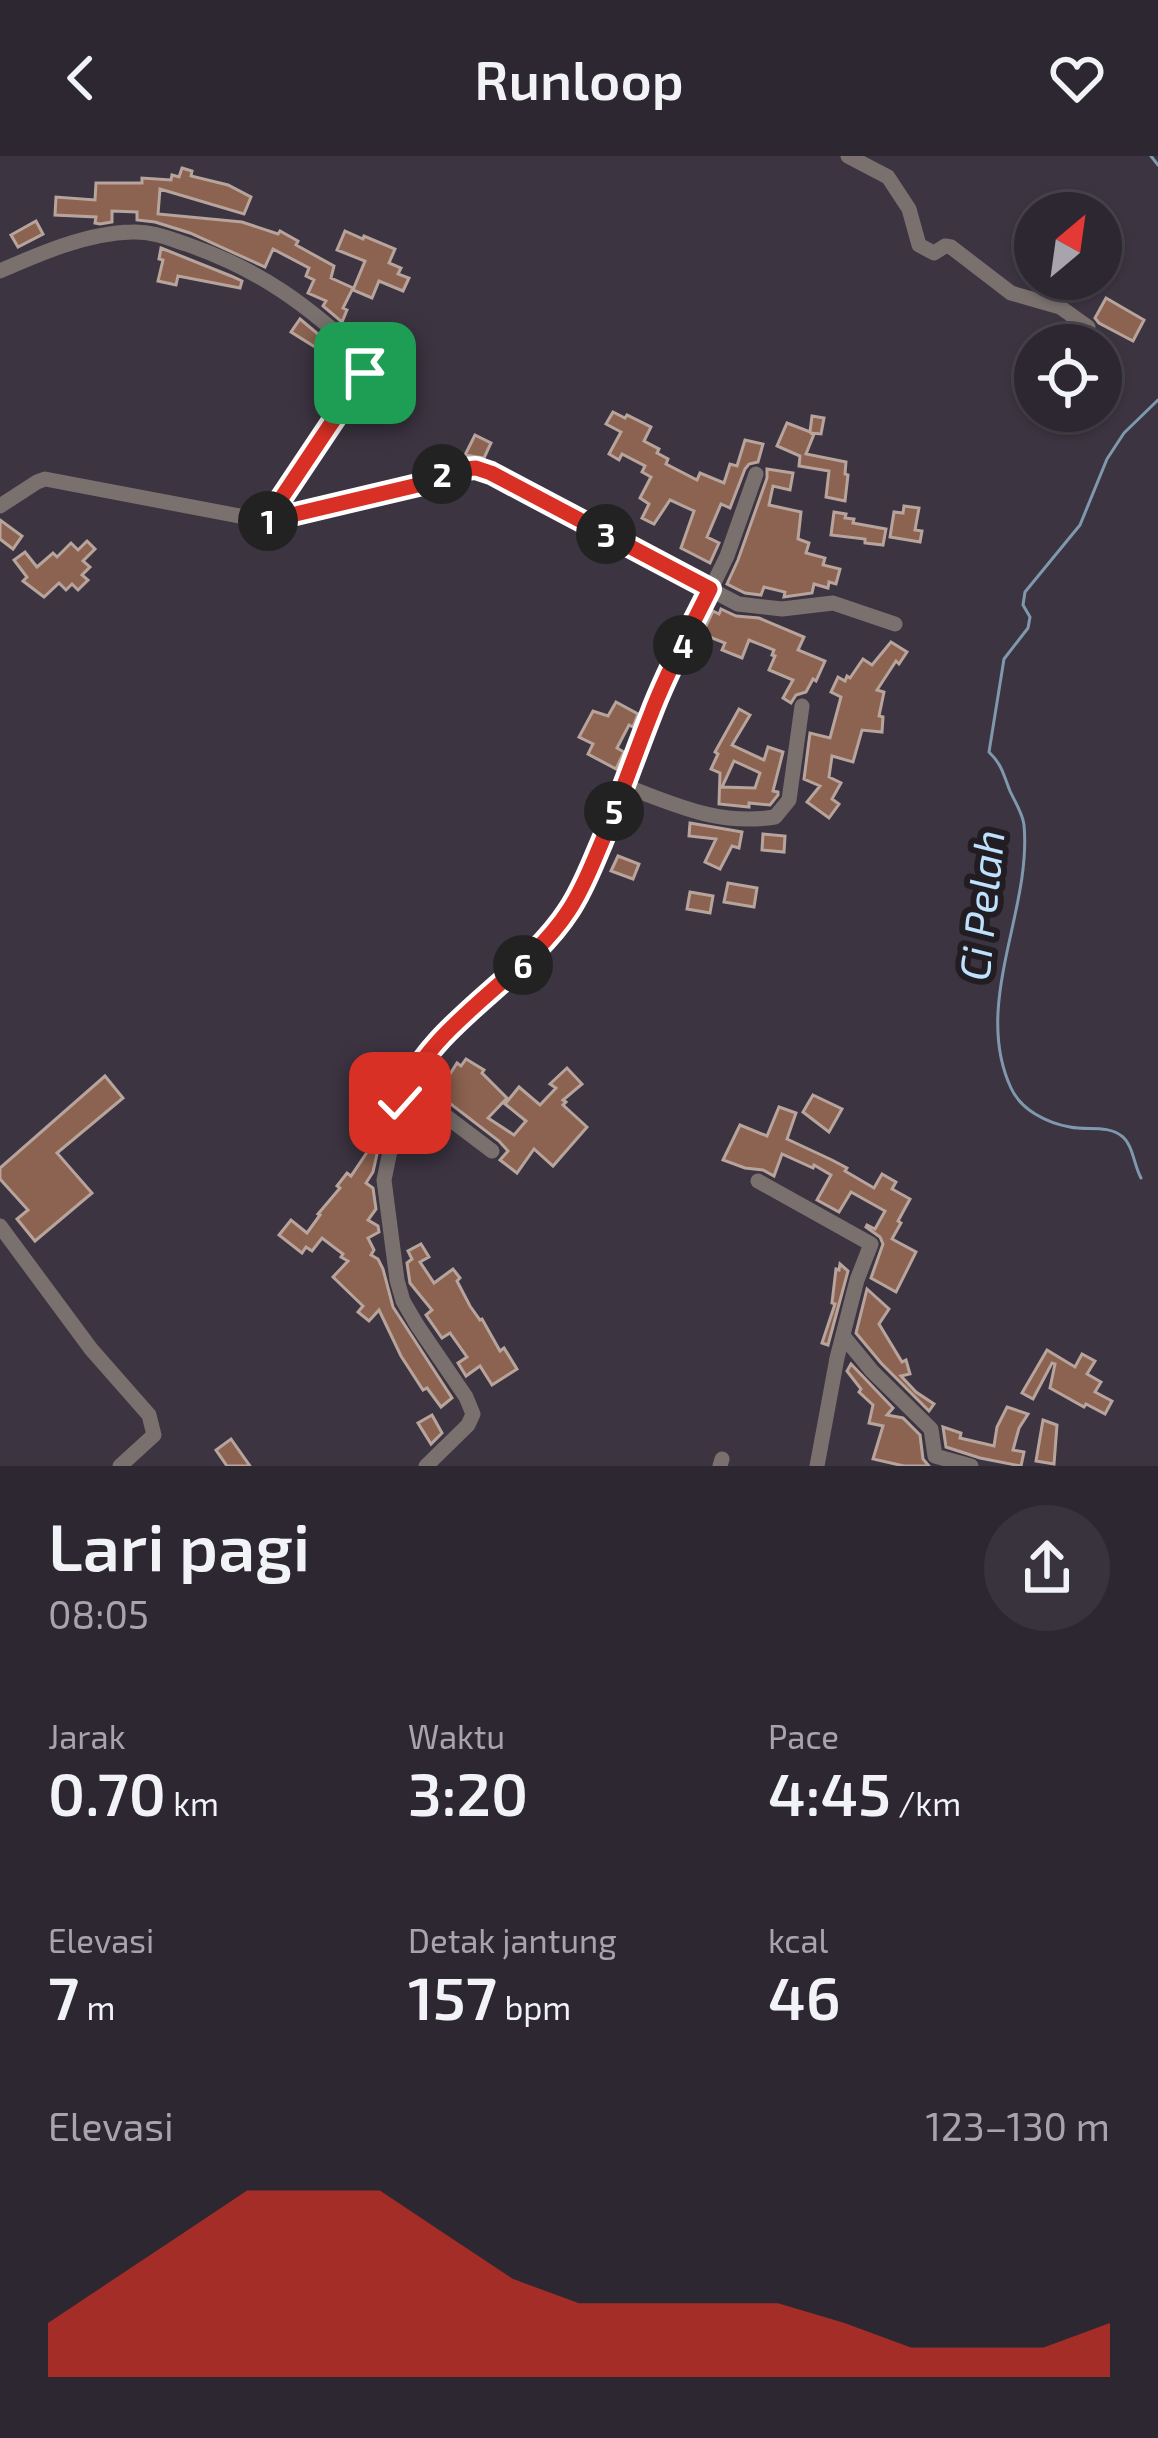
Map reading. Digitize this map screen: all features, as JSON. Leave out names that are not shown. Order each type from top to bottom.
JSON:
[{"type":"street","points":[[848,156],[888,177],[909,209],[919,245],[926,251],[951,247],[1011,293],[1060,307],[1084,324]]},
{"type":"street","points":[[0,271],[94,236],[150,232],[250,270],[330,326],[364,358],[365,373],[266,521]]},
{"type":"street","points":[[0,506],[45,479],[266,521],[418,485],[452,470],[476,468],[738,604],[782,609],[832,603],[896,624]]},
{"type":"street","points":[[426,1466],[468,1425],[473,1414],[403,1301],[397,1280],[384,1180],[406,1086],[420,1062],[547,941],[580,892],[653,708],[728,556],[756,474]]},
{"type":"street","points":[[625,785],[722,819],[775,817],[789,800],[802,706]]},
{"type":"street","points":[[406,1086],[492,1151]]},
{"type":"street","points":[[758,1181],[871,1244],[837,1358],[817,1466]]},
{"type":"street","points":[[0,1226],[91,1349],[149,1415],[154,1435],[120,1466]]},
{"type":"street","points":[[844,1337],[931,1429],[933,1454],[971,1466]]},
{"type":"building","points":[[182,168],[192,171],[191,176],[228,185],[251,197],[244,214],[160,189],[158,214],[242,222],[280,231],[298,241],[296,245],[334,266],[331,278],[353,288],[342,322],[323,306],[326,301],[308,293],[314,280],[306,276],[309,268],[273,249],[265,267],[190,233],[137,220],[137,212],[112,211],[112,222],[100,224],[95,223],[96,217],[55,215],[56,197],[95,200],[96,183],[171,180],[172,175],[179,177]]},
{"type":"building","points":[[36,221],[43,234],[18,247],[11,235]]},
{"type":"building","points":[[345,231],[395,249],[389,263],[409,278],[403,291],[379,281],[372,298],[353,290],[365,261],[337,250]]},
{"type":"building","points":[[161,248],[242,281],[240,288],[178,276],[176,285],[158,281]]},
{"type":"building","points":[[1109,300],[1144,320],[1133,341],[1122,335],[1122,324],[1101,324],[1095,318]]},
{"type":"building","points":[[300,319],[336,349],[331,357],[291,332]]},
{"type":"building","points":[[613,412],[651,427],[644,441],[659,449],[657,453],[668,459],[666,464],[697,480],[700,473],[724,483],[730,464],[737,466],[745,440],[763,444],[758,462],[745,469],[730,508],[721,504],[707,537],[719,543],[710,563],[681,548],[694,511],[670,500],[654,524],[642,518],[649,504],[640,498],[651,477],[642,472],[645,466],[622,454],[619,460],[609,454],[621,432],[606,424]]},
{"type":"building","points":[[812,416],[824,418],[821,434],[810,433],[814,434],[806,454],[846,462],[845,501],[826,497],[829,471],[799,466],[800,456],[777,446],[787,423],[810,432]]},
{"type":"building","points":[[475,435],[491,443],[484,458],[465,455]]},
{"type":"building","points":[[767,469],[793,473],[790,490],[773,486],[769,505],[801,512],[798,539],[809,543],[806,553],[825,558],[823,565],[840,569],[836,584],[829,582],[828,588],[814,584],[812,593],[784,597],[785,592],[764,587],[761,595],[727,584]]},
{"type":"building","points":[[904,506],[919,508],[915,530],[922,531],[920,542],[890,537],[894,512],[903,513]]},
{"type":"building","points":[[834,512],[846,514],[853,523],[886,529],[883,545],[831,535]]},
{"type":"building","points":[[0,520],[22,536],[13,549],[0,539]]},
{"type":"building","points":[[87,541],[95,549],[83,561],[90,567],[82,575],[88,580],[78,590],[72,584],[66,590],[59,583],[44,597],[23,581],[27,577],[14,560],[25,552],[37,567],[71,543],[78,550]]},
{"type":"building","points":[[721,609],[759,618],[804,637],[798,650],[825,661],[816,681],[791,703],[783,698],[793,680],[769,670],[774,650],[749,640],[742,658],[722,650],[725,643],[702,634],[713,611],[719,614]]},
{"type":"building","points":[[891,642],[907,652],[877,690],[884,692],[879,716],[883,717],[882,732],[862,730],[853,762],[832,756],[829,777],[841,783],[832,799],[839,804],[829,818],[807,802],[820,786],[804,779],[810,733],[830,738],[841,697],[831,692],[838,677],[850,678],[863,659],[872,665]]},
{"type":"building","points":[[616,702],[638,714],[617,748],[624,752],[616,769],[588,754],[593,744],[579,737],[593,711],[608,716]]},
{"type":"building","points":[[739,709],[750,715],[732,745],[764,760],[768,747],[783,752],[773,791],[778,795],[770,805],[719,804],[720,773],[711,769]],"holes":[[[734,761],[760,773],[755,788],[722,787]]]},
{"type":"building","points":[[690,823],[742,832],[739,848],[732,846],[720,869],[705,862],[716,839],[689,836]]},
{"type":"building","points":[[763,834],[785,836],[784,852],[762,850]]},
{"type":"building","points":[[618,856],[639,864],[633,879],[611,871]]},
{"type":"building","points":[[728,883],[757,888],[754,907],[724,902]]},
{"type":"building","points":[[690,892],[713,896],[710,913],[687,909]]},
{"type":"building","points":[[466,1059],[484,1070],[507,1098],[488,1118],[514,1135],[526,1121],[505,1104],[519,1087],[540,1105],[556,1088],[550,1084],[567,1068],[582,1084],[563,1105],[587,1127],[553,1166],[534,1149],[517,1173],[500,1160],[508,1151],[499,1141],[422,1082],[435,1064],[450,1074]]},
{"type":"building","points":[[105,1076],[123,1098],[57,1153],[92,1193],[35,1241],[17,1219],[28,1210],[0,1179],[0,1168]]},
{"type":"building","points":[[813,1095],[842,1109],[829,1132],[803,1112]]},
{"type":"building","points":[[779,1107],[796,1113],[787,1139],[847,1168],[845,1171],[874,1188],[882,1174],[896,1182],[892,1189],[910,1199],[892,1239],[916,1252],[896,1292],[871,1278],[883,1244],[866,1227],[875,1229],[885,1211],[851,1192],[839,1212],[817,1200],[831,1175],[782,1154],[774,1176],[723,1160],[740,1125],[767,1136]]},
{"type":"building","points":[[374,1142],[379,1145],[366,1183],[373,1188],[376,1209],[368,1220],[379,1232],[368,1238],[374,1250],[371,1255],[383,1269],[393,1307],[452,1398],[441,1407],[427,1388],[423,1390],[401,1356],[379,1310],[369,1321],[358,1312],[363,1306],[333,1277],[348,1261],[343,1254],[322,1238],[312,1251],[306,1247],[302,1253],[279,1235],[291,1220],[307,1233],[340,1188],[337,1186],[347,1173],[351,1176]]},
{"type":"building","points":[[421,1244],[429,1257],[420,1262],[434,1283],[453,1269],[470,1306],[517,1369],[492,1385],[480,1366],[466,1376],[458,1363],[467,1357],[450,1333],[442,1338],[426,1315],[432,1310],[410,1283],[407,1263],[412,1259],[408,1251]]},
{"type":"building","points":[[840,1264],[848,1271],[828,1345],[822,1343],[835,1304]]},
{"type":"building","points":[[867,1289],[889,1309],[879,1324],[902,1362],[906,1360],[910,1374],[901,1376],[934,1404],[929,1411],[856,1333]]},
{"type":"building","points":[[1047,1350],[1075,1367],[1082,1354],[1095,1361],[1087,1374],[1101,1382],[1095,1392],[1112,1401],[1105,1414],[1050,1388],[1052,1363],[1033,1399],[1022,1393]]},
{"type":"building","points":[[851,1364],[893,1408],[887,1415],[903,1418],[920,1435],[923,1459],[929,1466],[873,1459],[883,1426],[869,1423],[873,1405],[847,1371]]},
{"type":"building","points":[[1007,1407],[1028,1414],[1013,1450],[1024,1452],[1021,1466],[946,1447],[943,1427],[961,1433],[960,1438],[994,1446]]},
{"type":"building","points":[[432,1415],[442,1433],[431,1444],[418,1423]]},
{"type":"building","points":[[1043,1420],[1057,1425],[1054,1464],[1036,1461]]},
{"type":"building","points":[[231,1439],[250,1466],[227,1466],[216,1450]]},
{"type":"waterway","name":"Ci Pelah","points":[[1151,156],[1158,165]]},
{"type":"waterway","name":"Ci Pelah","points":[[1141,1178],[1123,1137],[1044,1119],[1021,1103],[1011,1088],[998,1024],[1020,891],[1024,825],[1002,770],[989,752],[1004,659],[1028,628],[1025,592],[1080,525],[1107,459],[1124,433],[1158,400]]},
{"type":"route","points":[[365,373],[266,521],[418,485],[452,470],[476,468],[710,589],[653,708],[580,892],[547,941],[420,1062],[400,1103]]}]
